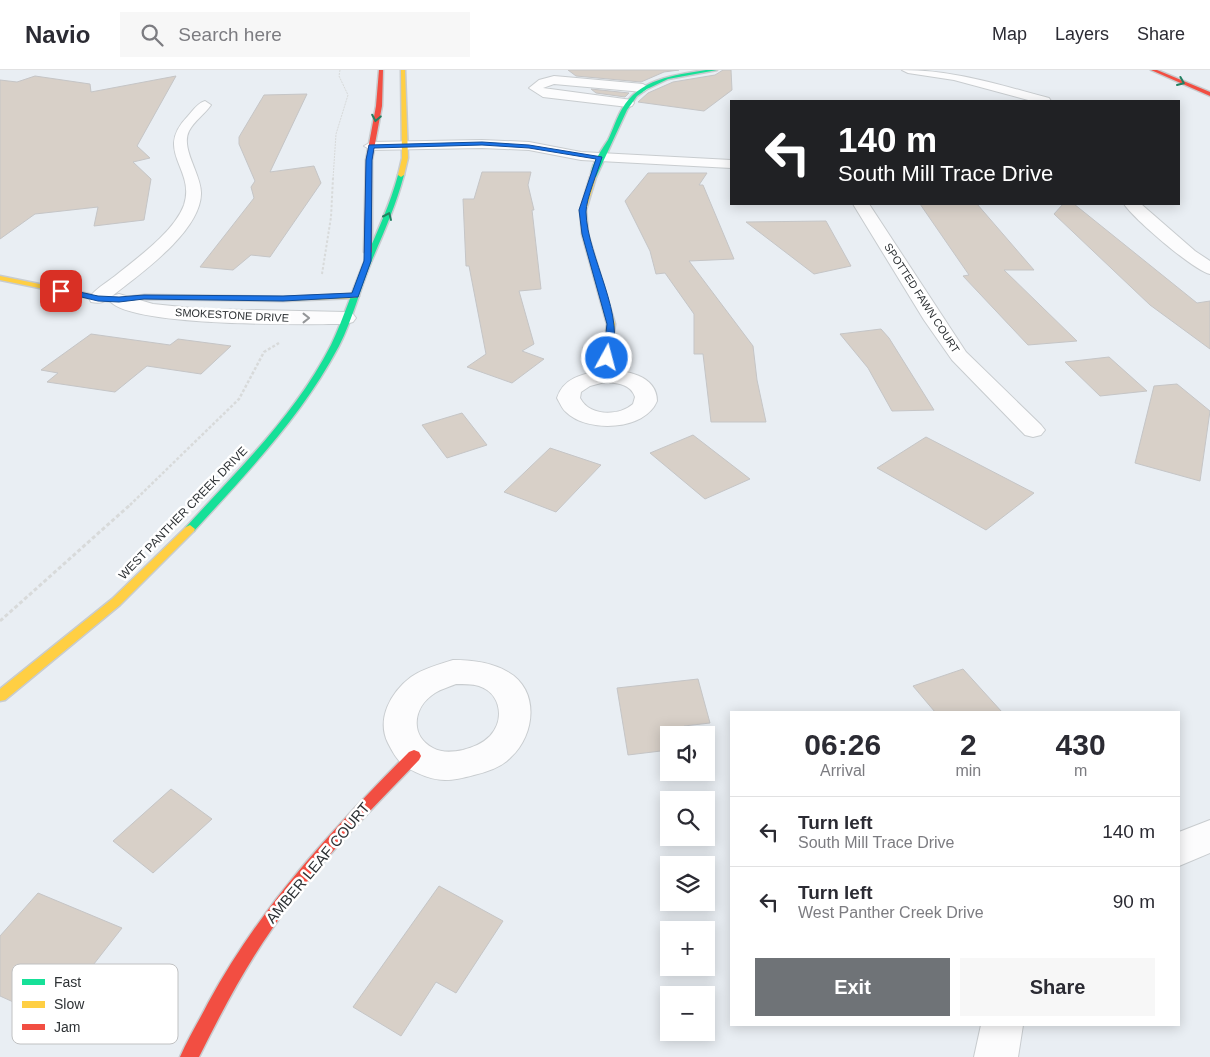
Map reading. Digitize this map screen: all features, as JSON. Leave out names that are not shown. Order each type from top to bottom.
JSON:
[{"type":"street","name":"WEST PANTHER CREEK DRIVE","points":[[368,261],[370,153],[379,106],[380,70]]},
{"type":"street","name":"WEST PANTHER CREEK DRIVE","points":[[0,696],[116,602],[227,491],[268,445],[303,397],[335,345],[368,261],[394,202],[405,152],[403,70]]},
{"type":"street","points":[[605,376],[611,324],[585,234],[583,210],[599,157],[614,133],[628,103],[643,88],[669,77],[715,70]]},
{"type":"street","points":[[908,70],[958,73],[1041,100]]},
{"type":"street","points":[[1153,70],[1210,94]]},
{"type":"street","points":[[628,103],[543,93],[535,88],[542,82],[554,80],[643,88]]},
{"type":"street","points":[[98,298],[159,247],[181,224],[192,206],[195,191],[192,175],[179,145],[181,134],[205,105]]},
{"type":"street","points":[[370,153],[405,152],[553,158],[581,156],[730,164]]},
{"type":"street","name":"SPOTTED FAWN COURT","points":[[862,205],[934,320],[959,356],[1033,430]]},
{"type":"street","points":[[1133,205],[1189,255],[1210,269]]},
{"type":"street","name":"SMOKESTONE DRIVE","points":[[0,278],[98,298],[119,300],[144,297],[283,299],[355,296]]},
{"type":"street","name":"SMOKESTONE DRIVE","points":[[119,300],[138,308],[190,314],[258,318],[346,318]]},
{"type":"street","name":"AMBER LEAF COURT","points":[[189,1057],[237,967],[281,902],[351,821],[414,756]]},
{"type":"street","points":[[1180,849],[1210,836]]},
{"type":"street","points":[[996,1057],[1002,1026]]},
{"type":"path","points":[[323,297],[321,270],[331,217],[336,134],[348,95],[339,76],[340,70]]},
{"type":"path","points":[[0,621],[110,525],[239,399],[264,352],[307,326],[311,318]]},
{"type":"building","points":[[568,70],[679,70],[664,72],[641,82],[576,76]]},
{"type":"building","points":[[723,70],[731,70],[732,90],[704,111],[638,102],[648,93],[673,82],[715,75]]},
{"type":"building","points":[[35,76],[90,84],[91,92],[176,76],[137,146],[150,158],[133,162],[151,179],[144,220],[94,226],[98,207],[35,214],[0,239],[0,80],[17,82]]},
{"type":"building","points":[[591,89],[629,93],[625,97],[596,93]]},
{"type":"building","points":[[307,94],[270,172],[314,166],[321,183],[270,257],[251,255],[233,270],[200,267],[254,198],[251,187],[255,181],[239,144],[239,137],[264,95]]},
{"type":"building","points":[[482,172],[531,172],[528,185],[534,210],[532,210],[541,289],[519,291],[534,344],[522,351],[544,359],[512,383],[467,367],[486,354],[469,266],[466,266],[463,199],[474,199]]},
{"type":"building","points":[[648,173],[707,173],[699,185],[703,185],[734,259],[689,261],[753,346],[757,380],[766,422],[711,422],[703,354],[694,354],[694,314],[665,273],[656,274],[650,251],[625,201]]},
{"type":"building","points":[[921,205],[978,205],[1034,270],[1004,270],[1077,341],[1028,345],[963,276],[969,275]]},
{"type":"building","points":[[1062,205],[1075,205],[1197,303],[1210,301],[1210,349],[1150,305],[1054,214]]},
{"type":"building","points":[[826,221],[851,266],[814,274],[746,222]]},
{"type":"building","points":[[881,329],[889,338],[934,410],[892,411],[868,368],[840,334]]},
{"type":"building","points":[[91,334],[170,345],[178,339],[231,346],[201,374],[147,366],[115,392],[47,382],[58,373],[41,370]]},
{"type":"building","points":[[1109,357],[1147,391],[1100,396],[1065,362]]},
{"type":"building","points":[[1177,384],[1210,411],[1200,481],[1135,463],[1154,386]]},
{"type":"building","points":[[462,413],[487,445],[447,458],[422,425]]},
{"type":"building","points":[[693,435],[750,479],[705,499],[650,453]]},
{"type":"building","points":[[926,437],[1034,493],[986,530],[877,468]]},
{"type":"building","points":[[550,448],[601,465],[556,512],[504,492]]},
{"type":"building","points":[[963,669],[1001,711],[934,711],[913,686]]},
{"type":"building","points":[[698,679],[710,723],[660,726],[660,751],[628,755],[617,688]]},
{"type":"building","points":[[171,789],[212,819],[153,873],[113,841]]},
{"type":"building","points":[[439,886],[503,921],[456,993],[436,982],[401,1036],[353,1007]]},
{"type":"building","points":[[38,893],[122,928],[94,964],[12,964],[12,1001],[0,996],[0,936]]},
{"type":"traffic: fast","points":[[593,177],[624,110],[636,95],[645,88],[667,78],[715,70]]},
{"type":"traffic: fast","points":[[190,529],[267,445],[303,397],[335,345],[368,261],[394,202],[401,175]]},
{"type":"traffic: slow","points":[[401,175],[405,158],[403,70]]},
{"type":"traffic: slow","points":[[593,177],[583,210],[585,234],[611,324],[605,376]]},
{"type":"traffic: slow","points":[[0,278],[98,298],[119,300],[145,297],[283,299],[355,296]]},
{"type":"traffic: slow","points":[[0,696],[116,602],[190,529]]},
{"type":"traffic: jam","points":[[368,252],[369,160],[379,106],[381,70]]},
{"type":"traffic: jam","points":[[1153,70],[1210,94]]},
{"type":"traffic: jam","points":[[189,1057],[235,971],[284,900],[337,836],[414,756]]},
{"type":"route","points":[[61,291],[119,300],[144,297],[283,299],[355,296],[368,261],[369,160],[371,146],[482,144],[529,146],[581,156],[599,157],[583,210],[585,234],[611,324],[607,358]]}]
